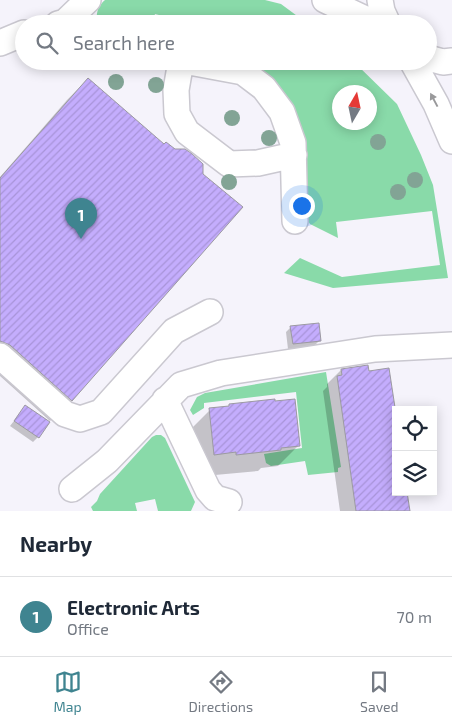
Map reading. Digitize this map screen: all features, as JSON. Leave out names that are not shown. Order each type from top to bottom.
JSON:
[{"type":"street","points":[[325,0],[357,15]]},
{"type":"street","points":[[380,0],[384,15]]},
{"type":"street","points":[[0,43],[15,37]]},
{"type":"street","points":[[437,60],[452,61]]},
{"type":"street","points":[[180,70],[176,90],[177,114],[188,132],[229,164],[258,163],[294,155]]},
{"type":"street","points":[[232,70],[243,72],[264,88],[282,112],[293,142],[295,221]]},
{"type":"street","points":[[417,70],[436,104],[452,141]]},
{"type":"street","points":[[0,356],[65,414],[80,419],[101,412],[174,331],[210,312]]},
{"type":"street","points":[[72,489],[106,461],[181,385],[221,373],[375,350],[452,345]]},
{"type":"street","points":[[165,400],[208,490],[215,498],[229,502]]},
{"type":"green space","points":[[105,0],[265,0],[281,4],[296,15],[97,15],[100,5]]},
{"type":"green space","points":[[243,70],[362,70],[397,104],[433,185],[448,278],[333,288],[284,273],[300,258],[342,277],[440,265],[432,211],[336,222],[338,238],[310,224],[305,217],[303,149]]},
{"type":"green space","points":[[326,372],[341,467],[338,468],[338,472],[308,475],[305,461],[271,466],[266,463],[264,454],[302,448],[296,392],[204,403],[204,408],[193,415],[190,410],[197,397],[205,393]]},
{"type":"green space","points":[[161,435],[165,438],[195,502],[191,511],[158,511],[155,499],[135,503],[137,511],[93,511],[91,507],[97,501],[100,494],[152,437]]},
{"type":"building","points":[[88,78],[164,144],[166,142],[175,149],[185,149],[191,153],[203,164],[203,174],[243,207],[72,401],[10,345],[0,341],[0,178]]},
{"type":"building","points":[[319,323],[321,341],[293,344],[290,326]]},
{"type":"building","points":[[368,365],[369,371],[389,368],[395,406],[392,406],[392,496],[408,496],[410,511],[356,511],[337,376],[342,375],[341,369]]},
{"type":"building","points":[[275,399],[275,401],[295,399],[300,446],[236,455],[236,452],[214,455],[209,408]]},
{"type":"building","points":[[25,405],[50,422],[39,438],[14,421]]},
{"type":"place","name":"Electronic Arts","points":[[81,239]]}]
